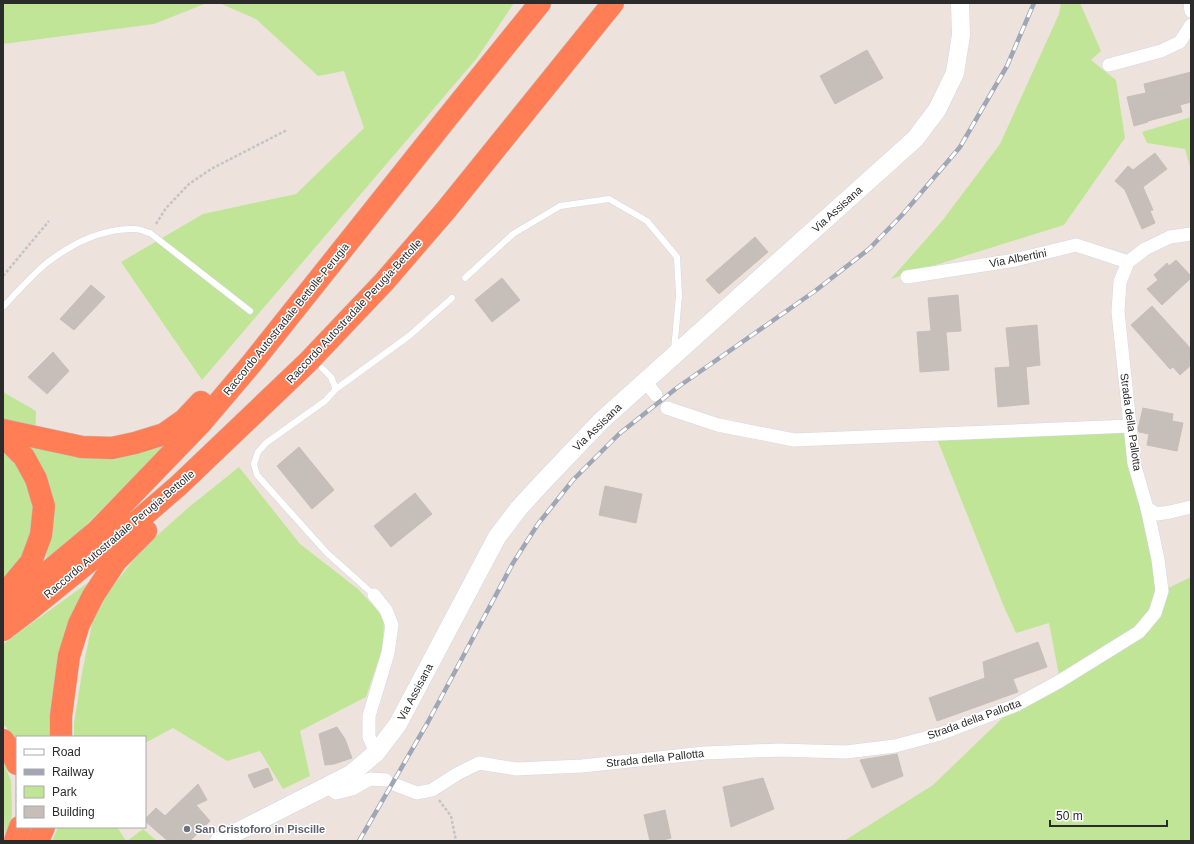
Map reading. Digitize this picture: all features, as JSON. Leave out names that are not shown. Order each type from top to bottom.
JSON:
[{"type":"highway","name":"Raccordo Autostradale Bettolle-Perugia","points":[[3,607],[25,591],[97,531],[202,422],[252,363],[540,3]]},
{"type":"highway","name":"Raccordo Autostradale Perugia-Bettolle","points":[[3,630],[106,548],[315,365],[446,210],[613,3]]},
{"type":"highway","points":[[3,430],[82,448],[112,448],[164,434],[184,420],[243,356],[360,211],[404,172]]},
{"type":"highway","points":[[61,736],[68,656],[79,624],[97,590],[116,561],[260,422],[315,365]]},
{"type":"highway","points":[[3,436],[24,457],[36,479],[44,506],[41,535],[31,562],[11,586],[3,593]]},
{"type":"highway","points":[[3,740],[11,751],[16,762]]},
{"type":"highway","points":[[15,841],[20,828]]},
{"type":"highway","points":[[38,841],[44,828]]},
{"type":"main road","name":"Via Assisana","points":[[220,841],[328,787],[351,774],[376,753],[398,724],[497,537],[540,484],[601,421],[915,139],[937,110],[955,73],[961,35],[960,3]]},
{"type":"street","points":[[1190,3],[1191,11]]},
{"type":"street","points":[[1109,65],[1161,50],[1180,42],[1191,25]]},
{"type":"street","points":[[1128,262],[1145,249],[1170,237],[1191,234]]},
{"type":"street","name":"Via Albertini","points":[[907,277],[1015,260],[1076,245],[1128,262]]},
{"type":"street","name":"Strada della Pallotta","points":[[328,787],[336,792],[352,790],[370,779],[391,782],[417,793],[432,790],[457,774],[479,763],[516,769],[582,766],[705,753],[778,750],[846,752],[895,746],[940,734],[1016,705],[1060,681],[1139,632],[1155,613],[1162,591],[1158,559],[1147,508],[1134,464],[1118,312],[1120,282],[1128,262]]},
{"type":"street","points":[[645,381],[656,395]]},
{"type":"street","points":[[667,408],[718,425],[794,440],[1130,426]]},
{"type":"street","points":[[1147,508],[1157,514],[1191,506]]},
{"type":"street","points":[[374,595],[386,610],[392,625],[388,653],[369,716],[369,736],[376,753]]},
{"type":"lane","points":[[465,278],[513,234],[560,206],[608,199],[647,220],[677,257],[679,296],[673,356]]},
{"type":"lane","points":[[3,307],[22,286],[48,262],[75,244],[107,232],[137,229],[150,233],[250,310]]},
{"type":"lane","points":[[374,595],[327,554],[257,475],[254,464],[258,452],[266,443],[325,402],[336,389],[409,336],[452,298]]},
{"type":"lane","points":[[315,365],[331,376],[336,389]]},
{"type":"path","points":[[150,233],[166,208],[189,184],[211,169],[287,130]]},
{"type":"path","points":[[3,276],[49,221]]},
{"type":"path","points":[[432,790],[451,816],[456,841]]},
{"type":"green space","points":[[3,3],[207,3],[154,24],[3,44]]},
{"type":"green space","points":[[219,3],[514,3],[477,58],[202,380],[121,262],[203,214],[296,194],[364,128],[344,71],[318,76],[256,19]]},
{"type":"green space","points":[[1061,3],[1080,3],[1101,51],[1091,60],[1116,80],[1125,138],[1064,225],[891,279],[942,221],[1000,144],[1059,14]]},
{"type":"green space","points":[[1191,117],[1191,170],[1185,149],[1147,143],[1142,132]]},
{"type":"green space","points":[[3,392],[36,411],[35,445],[173,438],[70,541],[46,560],[48,539],[37,529],[21,567],[3,583]]},
{"type":"green space","points":[[1130,426],[1162,591],[1191,577],[1191,841],[844,841],[933,785],[1016,705],[1060,681],[1049,623],[1016,633],[1004,607],[935,434]]},
{"type":"green space","points":[[239,467],[300,544],[358,589],[384,617],[383,647],[366,697],[300,731],[310,776],[283,789],[260,751],[227,761],[173,728],[146,742],[146,736],[74,736],[74,723],[82,673],[95,609],[142,549],[189,507]]},
{"type":"green space","points":[[93,579],[53,736],[16,736],[16,742],[13,735],[3,724],[3,644]]},
{"type":"green space","points":[[3,760],[11,781],[12,809],[11,836],[5,841],[3,812]]},
{"type":"green space","points":[[58,828],[118,828],[126,841],[52,841]]},
{"type":"green space","points":[[143,829],[157,841],[127,841]]},
{"type":"building","points":[[867,50],[883,78],[835,104],[820,76]]},
{"type":"building","points":[[1191,72],[1191,102],[1180,105],[1182,112],[1134,126],[1127,97],[1146,93],[1144,84]]},
{"type":"building","points":[[1155,153],[1167,169],[1143,187],[1153,210],[1150,211],[1155,223],[1142,229],[1125,190],[1115,181],[1128,166],[1133,170]]},
{"type":"building","points":[[755,237],[768,252],[719,294],[706,280]]},
{"type":"building","points":[[1176,260],[1191,276],[1191,278],[1162,305],[1147,289],[1158,280],[1154,275],[1167,263],[1169,266]]},
{"type":"building","points":[[502,278],[520,300],[492,322],[475,300]]},
{"type":"building","points":[[91,285],[105,297],[74,330],[60,319]]},
{"type":"building","points":[[958,295],[961,331],[946,332],[949,370],[920,372],[917,332],[931,331],[928,298]]},
{"type":"building","points":[[1152,306],[1191,349],[1191,365],[1180,375],[1173,367],[1170,369],[1131,325]]},
{"type":"building","points":[[1037,325],[1040,365],[1026,367],[1029,404],[998,407],[995,368],[1010,367],[1006,328]]},
{"type":"building","points":[[53,352],[69,371],[47,394],[28,377]]},
{"type":"building","points":[[1143,408],[1173,414],[1172,421],[1183,423],[1177,451],[1147,445],[1149,434],[1139,432],[1138,429]]},
{"type":"building","points":[[299,447],[334,490],[312,509],[277,466]]},
{"type":"building","points":[[605,486],[642,494],[636,523],[599,515]]},
{"type":"building","points":[[415,493],[432,514],[391,547],[374,526]]},
{"type":"building","points":[[1038,642],[1047,667],[1013,679],[1018,692],[937,721],[929,698],[985,678],[983,662]]},
{"type":"building","points":[[337,727],[345,739],[352,758],[334,764],[325,765],[319,734]]},
{"type":"building","points":[[897,754],[903,776],[872,788],[860,760]]},
{"type":"building","points":[[268,768],[273,780],[254,788],[248,775]]},
{"type":"building","points":[[763,778],[774,809],[731,827],[723,787]]},
{"type":"building","points":[[198,784],[207,800],[196,805],[210,821],[190,841],[168,841],[146,822],[146,818],[156,808],[165,816]]},
{"type":"building","points":[[665,810],[671,838],[659,841],[650,841],[644,815]]},
{"type":"railway","points":[[359,841],[428,722],[513,563],[538,524],[573,480],[619,434],[678,387],[815,291],[869,249],[903,214],[960,147],[1007,66],[1034,3]]},
{"type":"place","name":"San Cristoforo in Piscille","points":[[187,829]]}]
